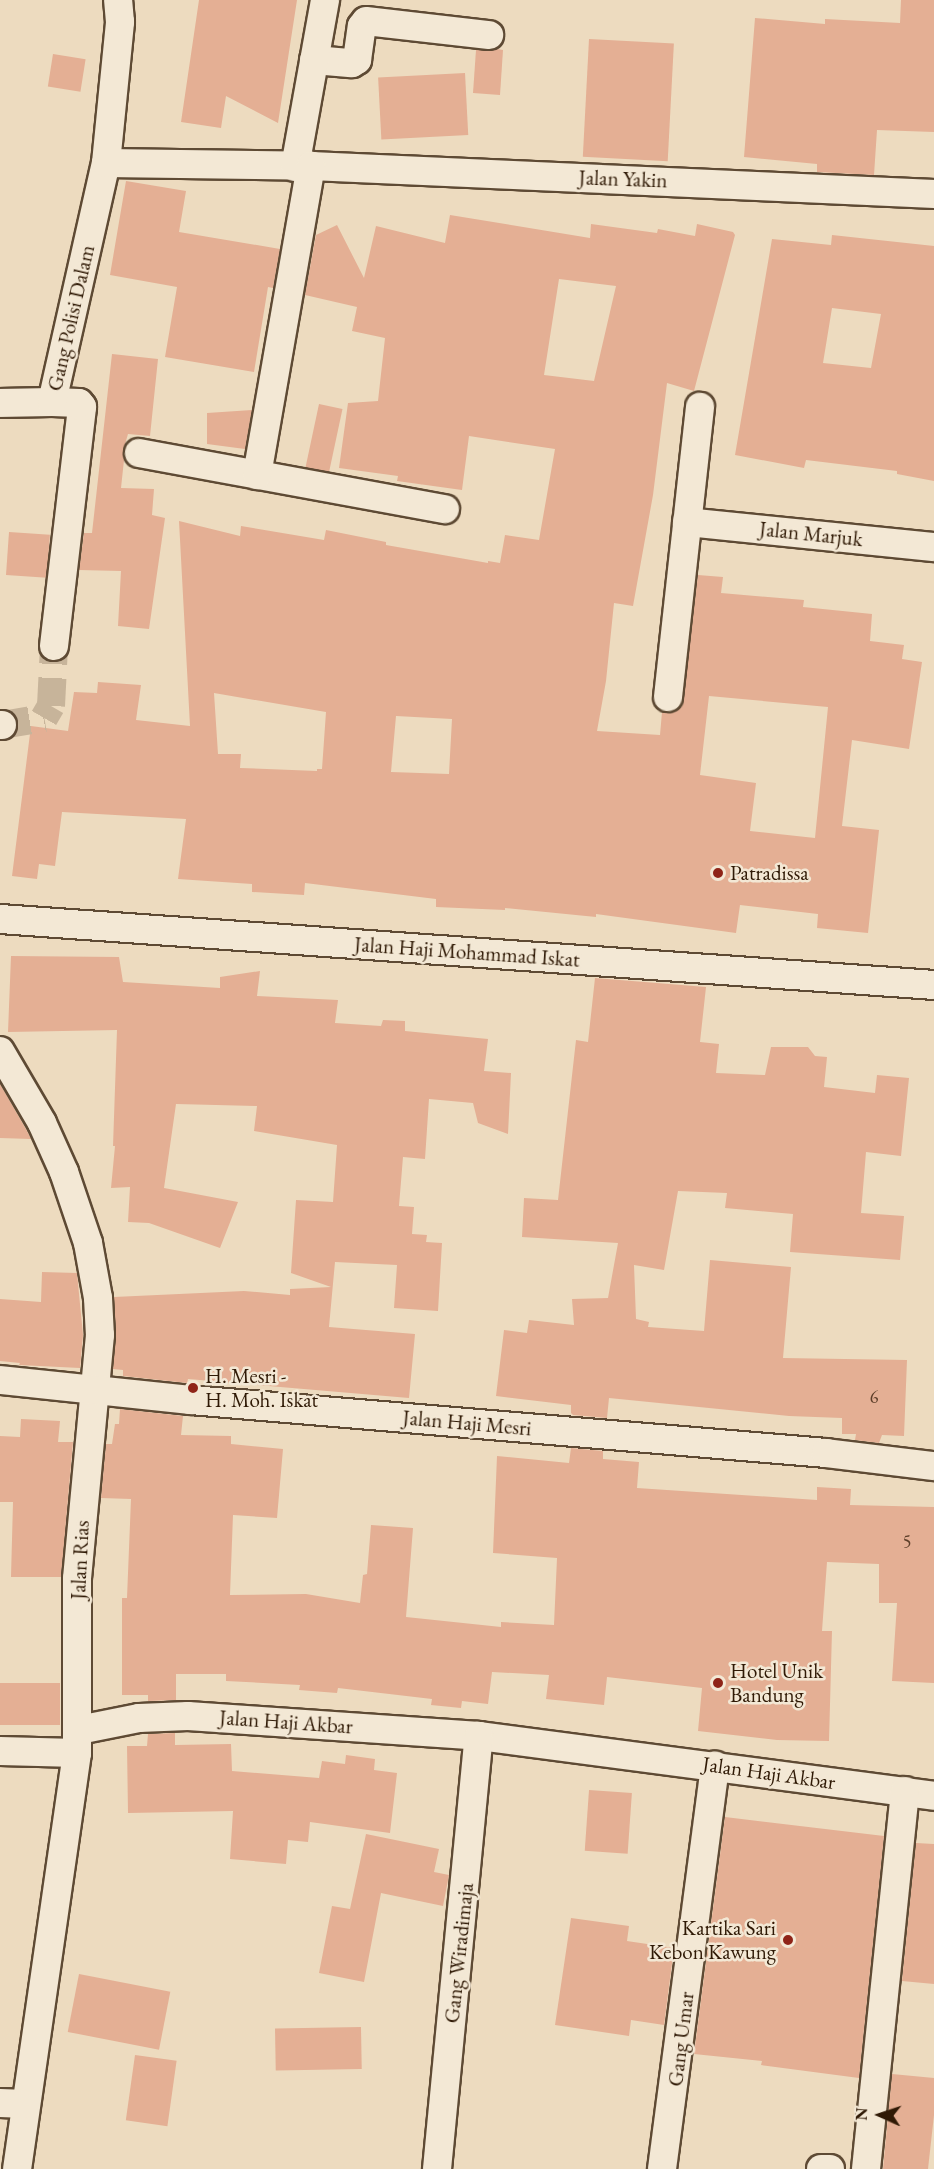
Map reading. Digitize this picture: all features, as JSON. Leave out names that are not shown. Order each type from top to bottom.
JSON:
[{"type":"street","name":"Gang Polisi Dalam","points":[[54,646],[82,407],[79,403],[52,402],[106,163],[120,22],[118,0]]},
{"type":"street","points":[[258,475],[303,167],[314,60],[325,0]]},
{"type":"street","points":[[314,60],[352,63],[357,60],[362,26],[366,21],[489,35]]},
{"type":"street","name":"Jalan Yakin","points":[[106,163],[303,167],[934,194]]},
{"type":"street","points":[[0,403],[52,402]]},
{"type":"street","points":[[668,697],[700,407]]},
{"type":"street","points":[[139,453],[445,509]]},
{"type":"street","name":"Jalan Marjuk","points":[[687,522],[934,547]]},
{"type":"street","name":"Jalan Haji Mohammad Iskat","points":[[0,919],[934,985]]},
{"type":"street","name":"Jalan Rias","points":[[0,1052],[42,1123],[64,1172],[88,1243],[98,1298],[100,1335],[77,1580],[78,1741]]},
{"type":"street","name":"Jalan Haji Mesri","points":[[0,1380],[93,1391],[826,1453],[934,1466]]},
{"type":"street","name":"Jalan Haji Akbar","points":[[0,1751],[78,1741],[139,1718],[188,1716],[479,1736],[715,1765],[934,1796]]},
{"type":"street","name":"Gang Wiradimaja","points":[[437,2169],[479,1736]]},
{"type":"street","points":[[17,2169],[13,2103],[78,1741]]},
{"type":"street","name":"Gang Umar","points":[[662,2169],[715,1765]]},
{"type":"street","points":[[866,2169],[906,1791]]},
{"type":"street","points":[[822,2169],[830,2169]]},
{"type":"building","points":[[199,0],[297,0],[278,123],[226,96],[221,128],[181,122]]},
{"type":"building","points":[[901,0],[934,0],[934,132],[877,130],[874,175],[817,172],[817,164],[744,157],[755,18],[825,24],[825,19],[900,23]]},
{"type":"building","points":[[589,39],[674,43],[668,161],[583,157]]},
{"type":"building","points":[[476,50],[503,50],[500,95],[473,93]]},
{"type":"building","points":[[53,54],[86,59],[80,92],[48,87]]},
{"type":"building","points":[[465,73],[468,135],[381,139],[378,78]]},
{"type":"building","points":[[126,181],[186,191],[179,232],[280,249],[273,288],[268,287],[254,372],[165,357],[177,287],[110,275]]},
{"type":"building","points":[[450,215],[590,238],[591,224],[657,233],[658,229],[695,236],[697,224],[733,232],[735,235],[694,391],[667,383],[653,495],[633,606],[614,603],[606,681],[597,731],[660,735],[662,712],[674,712],[682,706],[698,575],[723,577],[721,593],[804,600],[803,607],[872,614],[870,641],[904,645],[902,659],[922,662],[909,749],[852,740],[842,826],[879,830],[868,933],[817,928],[818,914],[740,905],[736,933],[596,914],[596,917],[505,908],[505,910],[436,907],[436,899],[305,883],[304,895],[252,892],[252,884],[178,879],[186,819],[62,812],[55,866],[39,864],[37,879],[12,876],[31,726],[68,731],[74,692],[97,693],[98,682],[141,685],[136,720],[190,726],[179,521],[240,536],[241,526],[324,540],[326,530],[386,542],[386,545],[488,563],[488,561],[500,563],[505,535],[539,540],[555,449],[469,436],[462,490],[397,481],[398,476],[339,468],[348,403],[378,401],[385,338],[352,331],[357,307],[305,295],[316,235],[337,225],[364,278],[376,226],[445,243]],"holes":[[[559,279],[616,286],[594,381],[544,375]],[[214,693],[326,712],[322,769],[317,769],[317,771],[240,768],[241,754],[218,754]],[[709,696],[828,707],[815,838],[750,831],[756,783],[700,775]],[[396,716],[452,719],[449,774],[391,772]]]},
{"type":"building","points":[[832,235],[934,246],[934,481],[897,474],[897,471],[806,460],[804,468],[735,455],[772,239],[831,245]],"holes":[[[832,308],[881,314],[871,368],[823,363]]]},
{"type":"building","points":[[112,354],[158,359],[150,436],[128,434],[123,451],[121,488],[154,489],[152,515],[165,518],[149,629],[118,626],[121,571],[79,570],[84,533],[92,533]]},
{"type":"building","points":[[319,404],[342,409],[329,473],[305,468]]},
{"type":"building","points":[[252,410],[245,449],[207,444],[207,413]]},
{"type":"building","points":[[9,532],[50,535],[47,578],[6,575]]},
{"type":"building","points":[[11,956],[119,957],[123,982],[220,988],[220,977],[260,971],[257,996],[338,1000],[335,1023],[381,1026],[383,1020],[405,1021],[405,1031],[488,1039],[484,1071],[511,1073],[508,1134],[478,1123],[473,1103],[429,1099],[425,1159],[403,1157],[399,1206],[414,1207],[412,1234],[427,1235],[426,1242],[442,1243],[438,1311],[394,1308],[397,1265],[335,1262],[329,1327],[415,1334],[409,1398],[188,1379],[187,1383],[123,1376],[123,1370],[113,1369],[116,1334],[114,1297],[244,1291],[290,1295],[290,1289],[331,1287],[291,1273],[296,1200],[333,1202],[337,1145],[254,1131],[257,1106],[176,1104],[164,1188],[238,1202],[220,1248],[149,1223],[128,1222],[130,1187],[111,1188],[115,1146],[113,1146],[117,1030],[8,1032]]},
{"type":"building","points":[[595,978],[706,987],[700,1042],[719,1044],[716,1073],[765,1075],[771,1047],[808,1047],[815,1056],[827,1057],[824,1087],[875,1093],[877,1075],[909,1078],[901,1156],[866,1152],[861,1213],[904,1216],[900,1260],[790,1252],[793,1214],[725,1208],[727,1193],[678,1191],[664,1270],[634,1265],[636,1319],[649,1322],[648,1327],[704,1331],[710,1260],[791,1267],[783,1358],[907,1360],[904,1436],[882,1435],[879,1443],[855,1440],[856,1434],[842,1434],[842,1418],[789,1416],[609,1398],[607,1418],[573,1415],[571,1405],[496,1396],[504,1330],[527,1333],[529,1320],[574,1325],[572,1299],[608,1298],[618,1243],[522,1237],[524,1198],[558,1200],[576,1040],[588,1042]]},
{"type":"building","points":[[0,1084],[27,1131],[31,1139],[0,1138]]},
{"type":"building","points":[[42,1272],[77,1273],[83,1335],[80,1368],[19,1365],[20,1363],[0,1361],[0,1299],[41,1302]]},
{"type":"building","points":[[120,1409],[183,1416],[181,1435],[231,1436],[231,1444],[283,1449],[277,1518],[233,1515],[230,1595],[306,1594],[360,1603],[363,1575],[367,1574],[371,1525],[413,1528],[406,1617],[501,1627],[501,1622],[554,1625],[557,1558],[493,1553],[497,1456],[569,1463],[571,1448],[603,1451],[603,1459],[639,1462],[637,1488],[817,1500],[817,1487],[851,1489],[850,1505],[934,1507],[934,1683],[892,1681],[897,1603],[879,1603],[879,1564],[827,1562],[822,1631],[832,1631],[829,1741],[777,1740],[698,1731],[702,1688],[607,1677],[604,1705],[546,1699],[549,1675],[492,1672],[488,1704],[462,1701],[461,1708],[431,1705],[432,1699],[338,1688],[337,1693],[299,1690],[300,1685],[226,1681],[226,1674],[176,1674],[176,1700],[148,1701],[148,1695],[122,1695],[122,1598],[127,1598],[131,1499],[101,1498],[106,1444],[112,1444],[115,1424],[119,1424]]},
{"type":"building","points":[[21,1419],[60,1421],[58,1442],[73,1442],[61,1577],[11,1577],[13,1502],[0,1502],[0,1436],[20,1437]]},
{"type":"building","points":[[0,1683],[60,1683],[60,1725],[0,1725]]},
{"type":"building","points":[[175,1733],[175,1745],[231,1744],[232,1771],[319,1778],[322,1761],[345,1764],[346,1755],[375,1759],[374,1770],[397,1773],[390,1833],[310,1822],[308,1842],[288,1840],[286,1864],[230,1859],[233,1811],[128,1813],[127,1746],[147,1746],[148,1734]]},
{"type":"building","points":[[589,1790],[632,1793],[628,1854],[585,1851]]},
{"type":"building","points":[[725,1817],[884,1836],[859,2078],[761,2065],[762,2061],[694,2054]]},
{"type":"building","points":[[366,1834],[439,1849],[434,1872],[449,1875],[443,1906],[381,1893],[364,1982],[319,1973],[332,1906],[350,1909]]},
{"type":"building","points":[[916,1843],[934,1844],[934,1984],[902,1981]]},
{"type":"building","points":[[571,1918],[629,1926],[627,1941],[674,1948],[664,2025],[631,2020],[629,2036],[555,2025]]},
{"type":"building","points":[[79,1974],[170,1992],[159,2050],[68,2032]]},
{"type":"building","points":[[361,2027],[362,2069],[276,2070],[275,2029]]},
{"type":"building","points":[[135,2055],[177,2061],[167,2126],[126,2120]]},
{"type":"building","points":[[892,2074],[934,2078],[934,2115],[928,2169],[883,2169]]},
{"type":"tunnel","points":[[2,725],[44,718],[51,706],[54,646]]},
{"type":"place","name":"Patradissa","points":[[718,873]]},
{"type":"place","name":"H. Mesri - H. Moh. Iskat","points":[[193,1388]]},
{"type":"place","name":"Hotel Unik Bandung","points":[[718,1683]]},
{"type":"place","name":"Kartika Sari Kebon Kawung","points":[[788,1940]]}]
